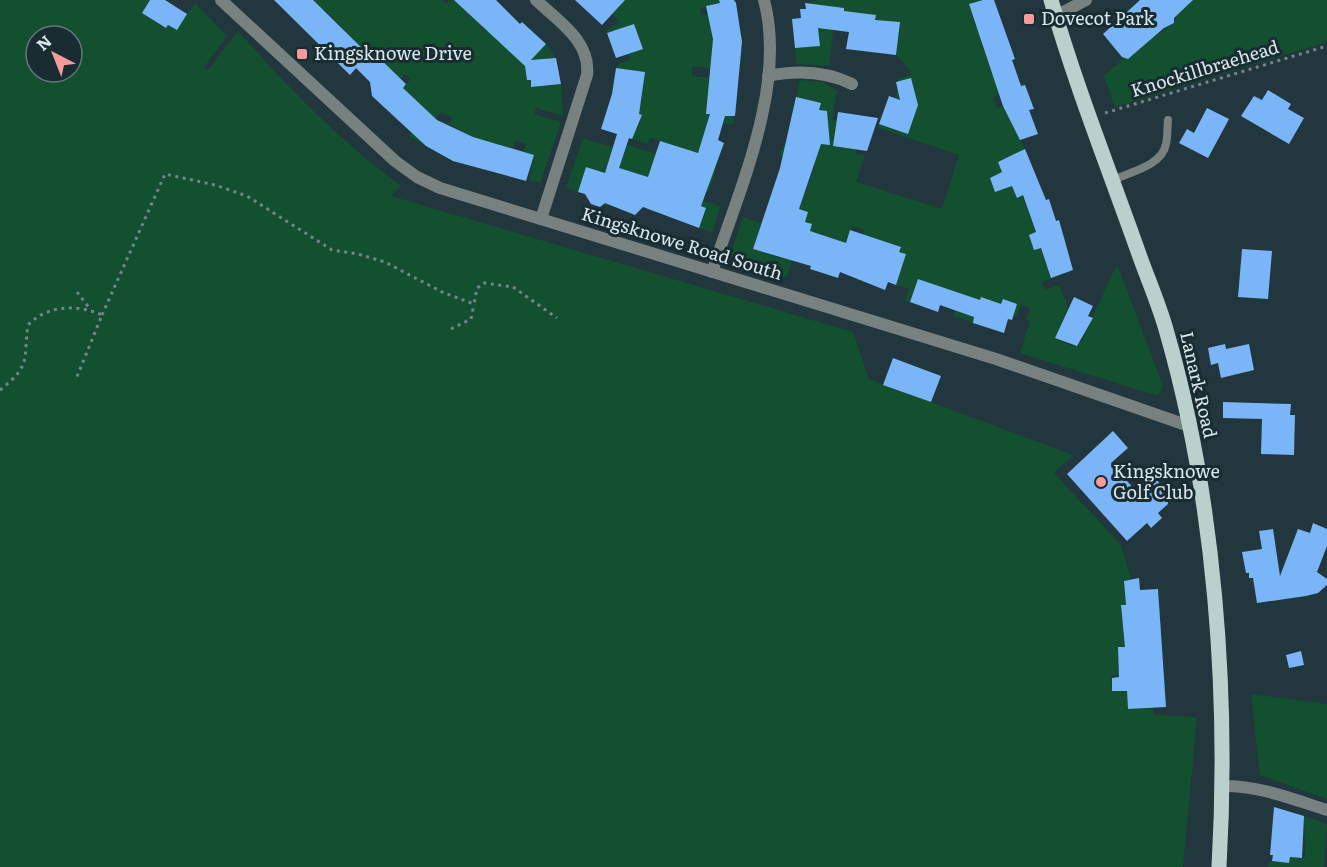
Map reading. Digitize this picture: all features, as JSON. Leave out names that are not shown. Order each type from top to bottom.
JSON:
[{"type":"main road","name":"Lanark Road","points":[[1051,0],[1167,333],[1189,426],[1206,523],[1219,650],[1224,786],[1219,867]]},
{"type":"street","name":"Kingsknowe Road South","points":[[221,0],[404,168],[440,188],[996,359],[1189,426]]},
{"type":"street","points":[[536,0],[579,41],[588,65],[587,75],[541,219]]},
{"type":"street","points":[[712,272],[756,137],[768,76],[769,30],[764,0]]},
{"type":"street","points":[[1056,16],[1086,0]]},
{"type":"street","points":[[768,76],[801,72],[819,73],[852,84]]},
{"type":"street","points":[[1224,786],[1245,786],[1270,791],[1327,810]]},
{"type":"lane","points":[[1113,180],[1150,164],[1161,156],[1166,145],[1168,120]]},
{"type":"path","name":"Knockillbraehead","points":[[1090,117],[1327,46]]},
{"type":"path","points":[[76,379],[165,174],[215,185],[247,196],[332,250],[358,254],[385,262],[442,292],[474,304]]},
{"type":"path","points":[[451,328],[471,319],[477,288],[484,283],[513,286],[557,318]]},
{"type":"path","points":[[77,292],[91,310]]},
{"type":"path","points":[[0,390],[21,370],[27,358],[28,325],[37,315],[52,310],[78,308],[102,315]]},
{"type":"green space","points":[[0,0],[150,0],[142,13],[165,28],[168,25],[176,30],[195,3],[227,36],[204,67],[208,70],[238,31],[315,113],[401,186],[391,196],[853,332],[869,379],[1073,455],[1054,473],[1121,545],[1131,579],[1124,581],[1125,591],[1132,604],[1122,605],[1159,645],[1118,647],[1119,675],[1111,676],[1112,691],[1127,691],[1128,709],[1153,708],[1154,715],[1197,717],[1183,867],[0,867]]},
{"type":"green space","points":[[313,0],[442,0],[446,4],[450,0],[480,0],[468,13],[486,31],[489,29],[536,55],[546,44],[556,58],[529,61],[525,67],[527,80],[531,80],[532,87],[561,84],[563,116],[536,108],[534,114],[561,122],[540,183],[529,180],[534,155],[523,152],[526,144],[516,140],[513,148],[508,147],[500,172],[452,159],[463,132],[449,124],[452,118],[441,112],[422,144],[408,136],[424,119],[424,108],[412,96],[406,102],[386,105],[411,79],[405,74],[400,79],[380,59],[361,73],[381,52],[376,47],[369,55],[347,34],[328,54],[323,48],[342,27],[323,9],[307,14],[298,24],[294,20]]},
{"type":"green space","points":[[615,0],[719,0],[721,7],[700,8],[701,15],[708,14],[712,34],[742,35],[742,45],[713,42],[710,68],[692,66],[692,76],[738,80],[709,84],[706,113],[735,116],[733,125],[720,122],[705,131],[695,162],[716,169],[709,192],[691,186],[688,196],[720,206],[712,233],[699,228],[705,208],[656,212],[649,210],[658,180],[613,188],[607,206],[603,205],[612,175],[586,167],[578,192],[566,188],[583,138],[625,151],[627,145],[673,159],[678,147],[650,138],[648,144],[632,139],[632,126],[638,127],[642,115],[609,104],[644,72],[616,68],[618,64],[630,60],[628,54],[643,48],[634,24],[607,33],[606,30],[620,22],[612,14],[620,5]]},
{"type":"green space","points":[[817,0],[983,0],[969,4],[975,25],[998,19],[1003,34],[981,42],[993,76],[1015,68],[1020,83],[1024,82],[1025,85],[993,97],[997,108],[1004,105],[1025,150],[998,162],[1001,169],[1008,167],[1009,170],[993,176],[991,181],[994,189],[999,191],[1012,186],[1017,198],[1023,195],[1046,265],[1058,261],[1061,275],[1042,282],[1045,290],[1059,285],[1068,308],[1055,338],[1072,346],[1081,342],[1117,264],[1163,386],[1158,396],[1020,353],[1030,321],[1026,320],[1030,307],[1021,305],[1017,317],[1014,316],[1015,310],[981,297],[973,323],[953,316],[955,310],[951,309],[956,292],[918,279],[910,302],[905,301],[909,289],[896,285],[906,254],[899,252],[900,247],[870,237],[848,275],[864,229],[852,226],[845,246],[823,239],[823,235],[815,233],[808,238],[812,225],[805,222],[808,212],[799,209],[815,166],[779,155],[787,139],[815,148],[796,97],[800,80],[823,82],[837,91],[832,120],[838,121],[856,149],[856,154],[865,155],[856,182],[942,209],[959,155],[878,128],[879,124],[917,105],[896,98],[898,79],[911,75],[896,55],[900,22],[874,25],[875,15],[859,13],[842,31],[844,8],[836,7],[829,66],[796,64],[795,48],[820,46],[816,8],[805,4]]},
{"type":"green space","points":[[1178,0],[1327,0],[1327,42],[1115,107],[1104,76],[1125,57],[1174,23],[1176,18],[1173,14]]},
{"type":"green space","points":[[743,217],[761,223],[753,249],[779,258],[789,228],[802,232],[786,278],[732,259],[731,253]]},
{"type":"green space","points":[[1251,694],[1327,704],[1327,799],[1260,775]]},
{"type":"green space","points":[[1304,816],[1327,824],[1324,867],[1268,867],[1269,861],[1289,863],[1290,857],[1305,858]]},
{"type":"building","points":[[150,0],[165,0],[187,14],[177,30],[168,25],[166,28],[142,13]]},
{"type":"building","points":[[274,0],[313,0],[369,55],[372,51],[406,84],[403,88],[437,120],[473,137],[534,155],[526,181],[453,161],[426,146],[372,96],[370,82],[356,68],[350,75]]},
{"type":"building","points":[[454,0],[496,0],[520,24],[522,22],[546,44],[531,60],[556,58],[561,84],[531,87],[531,80],[527,80],[525,66]]},
{"type":"building","points":[[575,0],[625,0],[602,25]]},
{"type":"building","points":[[719,0],[734,0],[736,3],[742,42],[735,116],[725,116],[718,140],[724,143],[701,206],[706,208],[699,228],[643,207],[635,215],[605,203],[600,207],[591,204],[585,194],[578,192],[586,167],[605,173],[617,134],[601,129],[612,94],[616,68],[645,72],[639,114],[642,115],[632,139],[629,138],[619,168],[648,177],[660,141],[698,153],[710,114],[706,114],[713,39],[706,6],[720,3]]},
{"type":"building","points":[[994,0],[1015,59],[1012,60],[1021,86],[1025,85],[1034,109],[1029,110],[1038,134],[1020,140],[1003,106],[969,4]]},
{"type":"building","points":[[1140,0],[1193,0],[1174,18],[1174,23],[1164,28],[1128,59],[1122,57],[1103,34]]},
{"type":"building","points":[[805,3],[876,15],[875,20],[900,22],[896,55],[846,49],[849,32],[818,28],[820,46],[795,48],[792,19],[801,18],[800,9],[806,9]]},
{"type":"building","points":[[634,24],[643,49],[616,58],[607,33]]},
{"type":"building","points":[[911,78],[918,105],[908,134],[879,124],[889,96],[900,100],[896,82]]},
{"type":"building","points":[[1268,90],[1291,104],[1288,109],[1304,118],[1289,144],[1241,116],[1254,96],[1262,100]]},
{"type":"building","points":[[796,97],[821,103],[819,110],[827,111],[830,145],[821,144],[799,209],[808,212],[805,222],[812,224],[810,231],[846,243],[850,230],[901,247],[899,252],[906,254],[896,285],[888,282],[885,290],[840,272],[838,278],[810,269],[811,266],[753,249],[780,168]]},
{"type":"building","points":[[1207,108],[1229,119],[1208,158],[1179,143],[1187,129],[1194,133]]},
{"type":"building","points":[[838,112],[878,118],[867,151],[833,146]]},
{"type":"building","points":[[1025,149],[1046,200],[1049,199],[1056,221],[1059,220],[1073,270],[1051,278],[1041,248],[1034,250],[1029,235],[1036,232],[1023,195],[1017,198],[1012,186],[995,192],[990,178],[1002,172],[998,162]]},
{"type":"building","points":[[1242,249],[1272,251],[1268,299],[1238,297]]},
{"type":"building","points":[[918,279],[980,300],[981,297],[1001,304],[1003,299],[1017,304],[1012,320],[1008,319],[1004,333],[973,323],[974,317],[940,305],[938,312],[910,302]]},
{"type":"building","points":[[1074,297],[1093,306],[1088,316],[1093,318],[1077,346],[1055,338]]},
{"type":"building","points":[[1225,344],[1226,349],[1249,344],[1254,370],[1221,378],[1218,363],[1211,365],[1208,348]]},
{"type":"building","points":[[893,358],[941,376],[931,402],[883,385]]},
{"type":"building","points":[[1223,402],[1291,404],[1290,415],[1295,415],[1294,455],[1261,454],[1262,419],[1223,418]]},
{"type":"building","name":"Kingsknowe Golf Club","points":[[1113,431],[1128,448],[1111,463],[1135,490],[1152,475],[1167,491],[1168,504],[1158,513],[1162,518],[1151,528],[1147,523],[1127,541],[1067,474]]},
{"type":"building","points":[[1313,523],[1327,529],[1327,546],[1317,572],[1327,579],[1327,585],[1318,593],[1257,603],[1253,578],[1249,578],[1249,573],[1246,573],[1242,552],[1262,549],[1259,531],[1273,529],[1280,576],[1298,529],[1310,533]]},
{"type":"building","points":[[1139,578],[1140,590],[1158,589],[1166,707],[1128,709],[1127,691],[1112,691],[1112,678],[1119,677],[1118,647],[1125,647],[1121,605],[1126,605],[1124,581]]},
{"type":"building","points":[[1301,651],[1304,665],[1289,668],[1286,655]]},
{"type":"building","points":[[1274,807],[1304,816],[1302,858],[1290,857],[1289,863],[1272,861],[1273,855],[1270,855]]},
{"type":"place","name":"Dovecot Park","points":[[1029,19]]},
{"type":"place","name":"Kingsknowe Drive","points":[[302,54]]},
{"type":"place","name":"Kingsknowe Golf Club","points":[[1101,482]]}]
